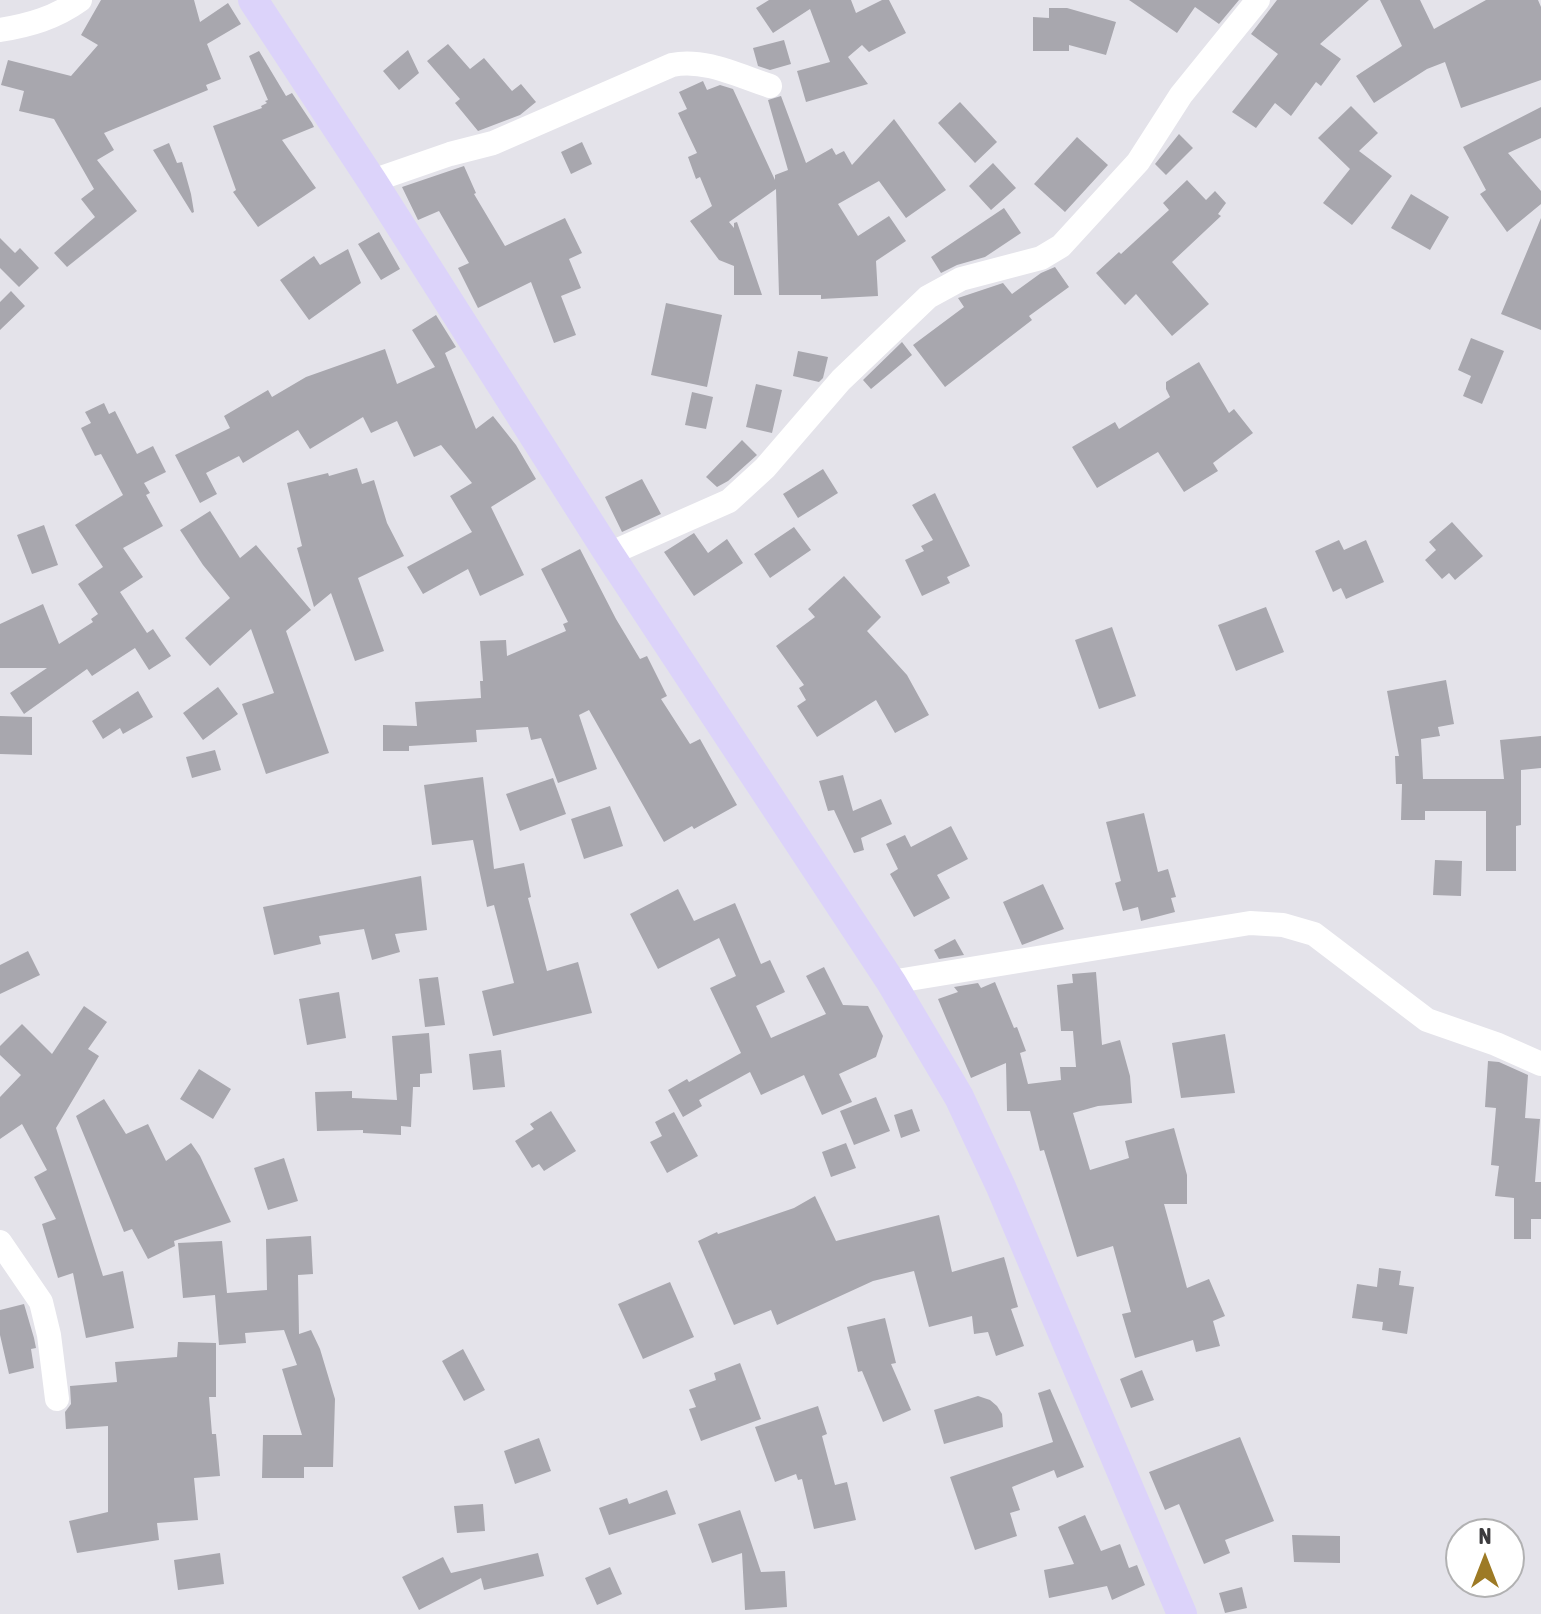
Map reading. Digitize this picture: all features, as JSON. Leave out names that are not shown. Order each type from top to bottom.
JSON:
[{"type":"main road","points":[[253,0],[609,554],[891,982],[959,1097],[995,1174],[1182,1614]]},
{"type":"street","points":[[0,30],[26,26],[61,13],[80,0]]},
{"type":"street","points":[[609,554],[729,501],[765,468],[851,370],[928,297],[961,279],[1029,262],[1061,246],[1138,162],[1181,95],[1258,0]]},
{"type":"street","points":[[372,181],[493,143],[672,65],[687,62],[701,64],[770,86]]},
{"type":"street","points":[[891,982],[1235,925],[1283,925],[1314,934],[1427,1020],[1496,1044],[1541,1064]]},
{"type":"street","points":[[0,1242],[41,1302],[49,1335],[57,1399]]},
{"type":"building","points":[[101,0],[194,0],[200,22],[228,3],[241,24],[207,44],[221,79],[206,85],[208,90],[104,133],[114,150],[97,160],[137,211],[67,267],[54,253],[95,217],[81,199],[94,189],[54,119],[19,111],[24,91],[1,85],[8,60],[71,76],[98,45],[81,35]]},
{"type":"building","points":[[769,0],[851,0],[856,13],[882,0],[889,0],[906,33],[869,52],[862,45],[848,57],[868,84],[806,102],[797,71],[830,62],[810,9],[773,33],[756,8]]},
{"type":"building","points":[[1129,0],[1239,0],[1219,24],[1195,7],[1177,33]]},
{"type":"building","points":[[1277,0],[1369,0],[1320,44],[1341,59],[1321,86],[1316,82],[1291,116],[1275,103],[1256,128],[1232,112],[1278,54],[1251,34]]},
{"type":"building","points":[[1380,0],[1420,0],[1434,29],[1486,0],[1538,0],[1541,7],[1541,80],[1461,108],[1445,62],[1427,69],[1374,103],[1356,76],[1402,46]]},
{"type":"building","points":[[1049,8],[1067,8],[1116,22],[1106,55],[1069,45],[1069,51],[1033,51],[1033,17],[1049,18]]},
{"type":"building","points":[[784,40],[791,64],[770,70],[758,66],[753,48]]},
{"type":"building","points":[[448,44],[470,69],[484,58],[512,91],[521,84],[536,102],[520,115],[478,131],[455,103],[460,99],[427,61]]},
{"type":"building","points":[[408,50],[419,73],[399,90],[383,71]]},
{"type":"building","points":[[259,51],[286,96],[292,93],[314,127],[282,140],[316,188],[258,227],[233,192],[236,190],[213,126],[262,108],[267,103],[249,56]]},
{"type":"building","points":[[703,81],[707,90],[720,85],[733,89],[775,180],[775,175],[788,170],[768,100],[781,96],[806,163],[832,148],[836,155],[844,151],[852,165],[894,119],[946,190],[906,218],[879,181],[838,204],[858,236],[889,216],[906,241],[876,261],[878,296],[821,299],[821,295],[779,295],[776,189],[729,222],[734,228],[737,222],[762,295],[734,295],[734,266],[719,260],[690,221],[712,206],[700,177],[696,179],[688,157],[697,153],[678,113],[687,109],[679,92]]},
{"type":"building","points":[[960,102],[997,142],[975,163],[938,123]]},
{"type":"building","points":[[1351,106],[1378,133],[1359,151],[1392,176],[1352,225],[1323,203],[1350,169],[1318,138]]},
{"type":"building","points":[[1541,107],[1541,138],[1508,153],[1541,191],[1541,204],[1507,232],[1480,194],[1486,190],[1463,147]]},
{"type":"building","points":[[1179,134],[1193,148],[1166,175],[1155,164]]},
{"type":"building","points":[[1077,137],[1108,165],[1065,212],[1034,184]]},
{"type":"building","points":[[582,142],[592,164],[571,174],[561,152]]},
{"type":"building","points":[[169,143],[177,163],[182,162],[191,194],[192,213],[153,150]]},
{"type":"building","points":[[993,163],[1016,188],[991,210],[969,186]]},
{"type":"building","points":[[464,166],[474,194],[505,246],[565,218],[582,253],[569,259],[581,288],[561,296],[576,335],[554,343],[531,282],[478,308],[458,268],[469,263],[439,211],[418,220],[402,187]]},
{"type":"building","points":[[1187,180],[1206,200],[1215,191],[1226,203],[1218,214],[1221,216],[1172,262],[1209,304],[1172,336],[1136,294],[1125,305],[1096,273],[1169,210],[1163,203]]},
{"type":"building","points":[[1411,194],[1449,217],[1430,250],[1391,228]]},
{"type":"building","points":[[1004,208],[1021,233],[985,257],[941,273],[931,257]]},
{"type":"building","points":[[1541,218],[1541,330],[1501,314]]},
{"type":"building","points":[[379,232],[400,269],[381,280],[358,244]]},
{"type":"building","points":[[0,238],[15,253],[20,248],[39,268],[19,287],[0,268]]},
{"type":"building","points":[[348,249],[361,283],[309,320],[280,280],[314,256],[320,265]]},
{"type":"building","points":[[1055,267],[1069,287],[1029,316],[1032,320],[945,387],[913,345],[964,307],[958,298],[1003,283],[1012,294]]},
{"type":"building","points":[[11,291],[25,306],[0,330],[0,302]]},
{"type":"building","points":[[666,303],[722,315],[707,387],[651,375]]},
{"type":"building","points":[[436,315],[456,347],[445,353],[476,429],[493,416],[516,445],[536,479],[491,507],[524,575],[480,596],[468,569],[423,594],[407,567],[472,532],[450,496],[472,483],[441,445],[414,457],[397,421],[371,433],[363,417],[310,449],[298,430],[243,463],[239,456],[206,473],[217,494],[200,503],[175,455],[230,428],[224,416],[268,390],[272,397],[306,377],[385,349],[397,384],[435,367],[412,330]]},
{"type":"building","points":[[1471,338],[1504,351],[1482,404],[1463,396],[1471,376],[1458,370]]},
{"type":"building","points":[[902,342],[912,355],[871,389],[863,380]]},
{"type":"building","points":[[798,351],[828,357],[823,378],[819,382],[793,376]]},
{"type":"building","points":[[1199,362],[1229,413],[1234,409],[1253,433],[1213,463],[1218,471],[1184,492],[1158,452],[1097,488],[1072,447],[1115,422],[1119,429],[1170,397],[1166,382]]},
{"type":"building","points":[[756,384],[782,390],[772,433],[746,427]]},
{"type":"building","points":[[692,392],[713,397],[706,429],[685,425]]},
{"type":"building","points":[[104,403],[109,414],[115,411],[137,454],[153,446],[166,472],[144,483],[150,493],[146,495],[163,526],[123,548],[143,577],[120,592],[147,633],[153,629],[171,656],[149,670],[135,648],[92,676],[87,669],[24,714],[10,693],[47,668],[0,668],[0,624],[43,604],[59,644],[93,622],[91,619],[98,614],[78,584],[103,567],[75,525],[123,495],[101,454],[95,456],[81,428],[91,423],[85,412]]},
{"type":"building","points":[[742,440],[757,455],[717,487],[706,477]]},
{"type":"building","points":[[357,468],[362,484],[374,480],[387,523],[404,556],[358,578],[384,651],[355,661],[331,593],[314,607],[297,548],[302,546],[287,483]]},
{"type":"building","points":[[823,469],[838,493],[798,518],[783,494]]},
{"type":"building","points":[[642,479],[661,514],[622,532],[605,497]]},
{"type":"building","points":[[935,493],[970,566],[947,577],[950,583],[922,596],[905,560],[924,551],[921,546],[933,540],[912,505]]},
{"type":"building","points":[[210,511],[240,558],[256,545],[311,610],[286,631],[329,753],[266,774],[242,704],[274,693],[251,629],[210,666],[185,638],[230,598],[180,530]]},
{"type":"building","points":[[1452,522],[1483,556],[1455,580],[1449,573],[1442,579],[1425,560],[1436,550],[1429,542]]},
{"type":"building","points":[[44,525],[58,565],[32,574],[17,535]]},
{"type":"building","points":[[794,527],[811,550],[770,578],[754,554]]},
{"type":"building","points":[[694,533],[708,553],[727,539],[743,563],[694,596],[664,552]]},
{"type":"building","points":[[1339,540],[1344,550],[1366,540],[1384,582],[1346,599],[1341,588],[1333,592],[1315,551]]},
{"type":"building","points":[[580,549],[640,659],[647,656],[667,696],[661,699],[690,744],[700,739],[737,805],[664,842],[589,710],[579,715],[597,769],[558,783],[541,738],[531,740],[528,727],[476,730],[477,742],[409,746],[409,751],[383,751],[383,725],[417,726],[415,702],[481,698],[480,641],[506,640],[507,656],[566,631],[563,624],[568,622],[541,569]]},
{"type":"building","points":[[844,576],[881,617],[867,631],[907,675],[929,715],[895,733],[876,700],[817,737],[797,706],[806,700],[799,688],[804,685],[776,646],[815,617],[808,609]]},
{"type":"building","points":[[1266,607],[1284,652],[1236,671],[1218,625]]},
{"type":"building","points":[[1112,627],[1136,696],[1099,709],[1075,640]]},
{"type":"building","points":[[1446,680],[1454,724],[1438,727],[1440,736],[1421,739],[1423,779],[1504,779],[1500,740],[1541,736],[1541,768],[1521,770],[1521,825],[1516,826],[1516,871],[1486,871],[1486,811],[1425,811],[1425,820],[1401,820],[1402,784],[1396,784],[1395,756],[1399,756],[1387,691]]},
{"type":"building","points":[[218,687],[238,714],[203,740],[183,713]]},
{"type":"building","points":[[138,691],[153,717],[123,734],[120,728],[103,739],[92,721]]},
{"type":"building","points":[[0,716],[32,717],[32,755],[0,754]]},
{"type":"building","points":[[215,750],[221,770],[192,778],[186,757]]},
{"type":"building","points":[[843,775],[853,811],[881,799],[892,824],[861,838],[864,850],[854,853],[834,810],[828,811],[819,781]]},
{"type":"building","points":[[483,777],[494,869],[524,863],[531,897],[528,898],[547,971],[578,962],[592,1013],[493,1036],[482,991],[514,983],[494,905],[487,907],[473,840],[432,845],[424,785]]},
{"type":"building","points":[[553,778],[566,814],[520,831],[506,794]]},
{"type":"building","points":[[610,806],[623,846],[584,859],[571,819]]},
{"type":"building","points":[[1144,813],[1158,872],[1168,869],[1176,897],[1171,898],[1175,912],[1141,921],[1138,907],[1123,911],[1115,883],[1121,881],[1106,822]]},
{"type":"building","points":[[951,826],[968,859],[937,875],[950,898],[914,917],[890,874],[898,869],[886,844],[905,835],[911,847]]},
{"type":"building","points":[[1435,860],[1462,861],[1461,896],[1433,895]]},
{"type":"building","points":[[421,876],[427,930],[395,934],[400,952],[372,960],[364,929],[319,936],[321,944],[274,955],[263,907]]},
{"type":"building","points":[[1043,884],[1064,929],[1022,945],[1003,902]]},
{"type":"building","points":[[678,889],[694,921],[735,903],[761,964],[770,960],[785,992],[756,1006],[771,1038],[826,1014],[806,976],[824,967],[843,1005],[868,1006],[883,1036],[876,1057],[839,1074],[852,1102],[822,1115],[804,1075],[761,1095],[750,1072],[699,1100],[702,1106],[683,1117],[668,1090],[741,1053],[710,988],[736,976],[719,938],[658,969],[630,914]]},
{"type":"building","points":[[955,939],[964,955],[939,959],[934,950]]},
{"type":"building","points":[[28,951],[40,975],[0,994],[0,965]]},
{"type":"building","points":[[1096,972],[1102,1045],[1120,1040],[1130,1076],[1132,1103],[1098,1106],[1073,1113],[1090,1170],[1129,1158],[1125,1141],[1174,1128],[1187,1175],[1187,1204],[1164,1204],[1187,1288],[1209,1279],[1225,1316],[1213,1321],[1220,1346],[1196,1352],[1193,1340],[1135,1358],[1122,1314],[1131,1312],[1113,1246],[1077,1257],[1044,1150],[1040,1151],[1030,1111],[1007,1111],[1006,1063],[971,1078],[938,999],[958,992],[954,987],[978,983],[981,988],[995,982],[1026,1051],[1020,1053],[1028,1084],[1061,1080],[1060,1067],[1076,1067],[1073,1031],[1061,1031],[1057,985],[1073,983],[1072,974]]},
{"type":"building","points":[[438,977],[445,1025],[425,1027],[419,979]]},
{"type":"building","points":[[339,992],[346,1038],[307,1045],[299,999]]},
{"type":"building","points":[[84,1006],[107,1022],[88,1049],[99,1056],[56,1128],[103,1276],[123,1271],[134,1328],[86,1338],[73,1273],[58,1278],[42,1224],[56,1219],[34,1177],[47,1170],[22,1124],[0,1139],[0,1097],[21,1075],[0,1055],[0,1046],[22,1024],[52,1054]]},
{"type":"building","points":[[429,1033],[432,1073],[420,1074],[420,1087],[413,1087],[411,1127],[401,1126],[401,1135],[363,1133],[363,1130],[317,1131],[315,1092],[352,1091],[352,1098],[397,1100],[392,1036]]},
{"type":"building","points":[[1225,1034],[1235,1093],[1181,1098],[1172,1043]]},
{"type":"building","points":[[501,1050],[505,1087],[473,1090],[469,1054]]},
{"type":"building","points":[[1488,1061],[1499,1062],[1528,1075],[1525,1118],[1540,1119],[1535,1182],[1541,1182],[1541,1219],[1531,1219],[1531,1239],[1514,1239],[1514,1198],[1495,1196],[1499,1166],[1491,1165],[1496,1108],[1485,1107]]},
{"type":"building","points":[[199,1069],[231,1089],[213,1119],[180,1099]]},
{"type":"building","points":[[876,1097],[890,1131],[854,1145],[840,1111]]},
{"type":"building","points":[[104,1099],[126,1134],[148,1124],[166,1161],[191,1143],[231,1222],[174,1241],[175,1246],[148,1259],[132,1229],[124,1232],[76,1116]]},
{"type":"building","points":[[912,1109],[920,1131],[901,1138],[894,1115]]},
{"type":"building","points":[[551,1111],[576,1151],[544,1171],[539,1164],[532,1168],[515,1141],[534,1129],[530,1124]]},
{"type":"building","points":[[674,1112],[698,1156],[667,1173],[650,1142],[662,1136],[655,1122]]},
{"type":"building","points":[[846,1143],[856,1168],[831,1177],[822,1152]]},
{"type":"building","points":[[284,1158],[298,1201],[268,1210],[254,1168]]},
{"type":"building","points":[[815,1196],[836,1241],[939,1215],[952,1272],[1004,1257],[1018,1307],[1011,1309],[1024,1346],[996,1356],[988,1332],[974,1334],[972,1316],[929,1327],[914,1271],[873,1281],[777,1325],[771,1310],[734,1325],[698,1241],[794,1208]]},
{"type":"building","points":[[311,1236],[313,1274],[298,1275],[299,1334],[311,1330],[335,1399],[333,1467],[304,1467],[304,1478],[262,1478],[263,1435],[302,1435],[282,1369],[297,1365],[284,1330],[245,1333],[246,1343],[219,1345],[215,1295],[183,1298],[178,1243],[222,1241],[227,1293],[267,1290],[266,1239]]},
{"type":"building","points":[[1379,1268],[1401,1271],[1399,1285],[1414,1287],[1407,1334],[1382,1330],[1383,1322],[1352,1318],[1357,1284],[1377,1287]]},
{"type":"building","points":[[670,1282],[694,1337],[643,1359],[618,1304]]},
{"type":"building","points":[[24,1304],[36,1348],[31,1349],[34,1368],[9,1374],[0,1335],[0,1310]]},
{"type":"building","points":[[885,1318],[896,1363],[891,1364],[911,1410],[883,1422],[862,1371],[858,1372],[847,1327]]},
{"type":"building","points":[[178,1342],[216,1343],[216,1397],[209,1397],[220,1476],[194,1478],[198,1520],[157,1523],[159,1540],[77,1553],[69,1521],[108,1512],[108,1426],[66,1429],[65,1412],[71,1404],[70,1386],[117,1382],[115,1362],[177,1357]]},
{"type":"building","points":[[463,1349],[485,1390],[464,1401],[442,1361]]},
{"type":"building","points":[[740,1363],[761,1419],[701,1441],[689,1409],[696,1407],[689,1390],[716,1380],[714,1373]]},
{"type":"building","points":[[1142,1370],[1154,1400],[1131,1408],[1120,1379]]},
{"type":"building","points":[[1050,1389],[1084,1467],[1057,1478],[1054,1470],[1012,1487],[1020,1510],[1010,1513],[1017,1536],[975,1550],[950,1477],[1053,1442],[1038,1393]]},
{"type":"building","points":[[978,1396],[997,1406],[1002,1414],[1003,1427],[944,1444],[934,1410]]},
{"type":"building","points":[[818,1406],[827,1434],[822,1436],[835,1485],[847,1482],[856,1520],[814,1529],[802,1479],[798,1480],[796,1474],[775,1482],[755,1427]]},
{"type":"building","points":[[1240,1437],[1274,1521],[1225,1540],[1230,1553],[1204,1564],[1179,1504],[1165,1510],[1149,1472]]},
{"type":"building","points":[[539,1438],[551,1471],[515,1484],[504,1451]]},
{"type":"building","points":[[667,1490],[676,1514],[609,1535],[599,1508],[627,1498],[629,1504]]},
{"type":"building","points":[[483,1504],[485,1531],[457,1533],[454,1506]]},
{"type":"building","points":[[740,1510],[761,1572],[785,1571],[787,1607],[745,1610],[742,1553],[712,1563],[698,1524]]},
{"type":"building","points":[[1085,1515],[1101,1551],[1120,1544],[1129,1568],[1137,1565],[1145,1585],[1112,1600],[1107,1586],[1049,1598],[1044,1570],[1074,1564],[1058,1527]]},
{"type":"building","points":[[1292,1535],[1340,1536],[1340,1563],[1294,1562]]},
{"type":"building","points":[[220,1553],[224,1584],[178,1590],[174,1560]]},
{"type":"building","points":[[538,1553],[544,1576],[484,1590],[481,1578],[419,1610],[402,1577],[443,1557],[451,1573]]},
{"type":"building","points":[[610,1567],[622,1594],[597,1605],[585,1578]]},
{"type":"building","points":[[1242,1587],[1247,1608],[1225,1613],[1219,1593]]}]
